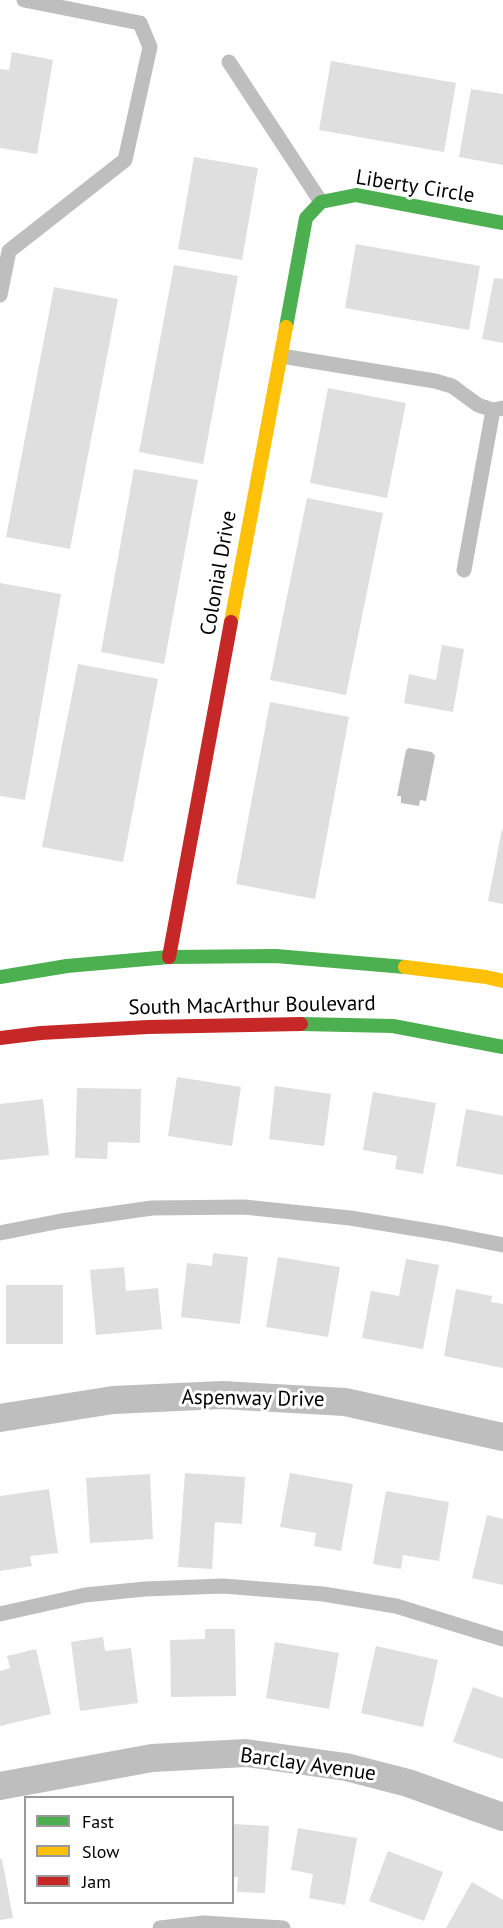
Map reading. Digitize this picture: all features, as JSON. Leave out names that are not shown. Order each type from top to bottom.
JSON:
[{"type":"main road","name":"Liberty Circle","points":[[321,202],[356,195],[503,223]]},
{"type":"main road","name":"Colonial Drive","points":[[170,957],[306,218],[321,202]]},
{"type":"main road","name":"South MacArthur Boulevard","points":[[0,977],[67,966],[170,957],[276,956],[379,964],[503,981]]},
{"type":"main road","name":"South MacArthur Boulevard","points":[[0,1038],[41,1033],[148,1027],[319,1024],[393,1026],[503,1047]]},
{"type":"street","name":"Aspenway Drive","points":[[0,1418],[113,1400],[222,1395],[345,1402],[503,1437]]},
{"type":"street","name":"Barclay Avenue","points":[[0,1786],[153,1758],[246,1753],[356,1770],[408,1783],[503,1817]]},
{"type":"lane","points":[[0,295],[9,251],[125,160],[150,47],[140,23],[24,0]]},
{"type":"lane","points":[[229,62],[321,202]]},
{"type":"lane","points":[[280,356],[435,381],[452,386],[478,405],[498,409],[464,570]]},
{"type":"lane","points":[[0,1233],[61,1221],[152,1208],[244,1207],[350,1218],[503,1245]]},
{"type":"lane","points":[[0,1614],[86,1595],[145,1589],[223,1586],[323,1593],[396,1606],[503,1638]]},
{"type":"lane","points":[[160,1928],[204,1923],[283,1928]]},
{"type":"shaded area","points":[[409,748],[432,752],[435,756],[426,801],[420,800],[419,806],[401,803],[401,796],[397,796],[406,750]]},
{"type":"building","points":[[12,52],[53,60],[37,154],[0,148],[0,69],[9,70]]},
{"type":"building","points":[[331,61],[456,83],[444,152],[319,130]]},
{"type":"building","points":[[471,89],[503,94],[503,165],[459,157]]},
{"type":"building","points":[[194,157],[258,168],[242,260],[178,249]]},
{"type":"building","points":[[356,244],[480,266],[469,330],[345,308]]},
{"type":"building","points":[[174,265],[238,276],[203,464],[139,452]]},
{"type":"building","points":[[494,278],[503,279],[503,343],[482,339]]},
{"type":"building","points":[[54,287],[118,299],[70,549],[6,537]]},
{"type":"building","points":[[328,388],[406,403],[387,498],[310,483]]},
{"type":"building","points":[[134,469],[198,480],[164,664],[101,652]]},
{"type":"building","points":[[307,498],[383,513],[346,695],[270,680]]},
{"type":"building","points":[[0,583],[61,594],[25,800],[0,796]]},
{"type":"building","points":[[442,645],[464,649],[453,712],[404,703],[409,674],[436,680]]},
{"type":"building","points":[[78,664],[158,679],[123,862],[42,847]]},
{"type":"building","points":[[270,702],[349,717],[315,899],[236,884]]},
{"type":"building","points":[[503,829],[503,904],[488,901]]},
{"type":"building","points":[[177,1077],[241,1087],[232,1146],[168,1136]]},
{"type":"building","points":[[275,1086],[331,1094],[324,1146],[269,1139]]},
{"type":"building","points":[[77,1088],[141,1089],[140,1143],[108,1142],[107,1159],[75,1158]]},
{"type":"building","points":[[373,1092],[436,1103],[423,1174],[395,1169],[397,1156],[363,1150]]},
{"type":"building","points":[[43,1099],[49,1155],[0,1160],[0,1104]]},
{"type":"building","points":[[466,1109],[503,1116],[503,1175],[456,1166]]},
{"type":"building","points":[[213,1253],[248,1257],[240,1324],[181,1317],[187,1263],[212,1266]]},
{"type":"building","points":[[278,1257],[340,1267],[328,1337],[266,1327]]},
{"type":"building","points":[[406,1259],[439,1265],[423,1349],[362,1338],[371,1291],[399,1296]]},
{"type":"building","points":[[124,1267],[126,1291],[158,1288],[162,1329],[96,1335],[90,1270]]},
{"type":"building","points":[[6,1285],[63,1285],[63,1344],[6,1344]]},
{"type":"building","points":[[456,1289],[492,1296],[491,1302],[503,1304],[503,1368],[444,1356]]},
{"type":"building","points":[[185,1473],[245,1477],[242,1524],[215,1522],[212,1569],[178,1567]]},
{"type":"building","points":[[290,1473],[353,1484],[341,1551],[314,1546],[316,1533],[280,1527]]},
{"type":"building","points":[[150,1474],[153,1539],[90,1543],[86,1478]]},
{"type":"building","points":[[49,1489],[58,1553],[30,1556],[32,1566],[0,1571],[0,1496]]},
{"type":"building","points":[[386,1491],[449,1502],[439,1561],[403,1555],[401,1569],[373,1564]]},
{"type":"building","points":[[487,1515],[503,1519],[503,1585],[472,1578]]},
{"type":"building","points":[[205,1629],[235,1629],[236,1696],[171,1697],[170,1640],[205,1639]]},
{"type":"building","points":[[103,1637],[105,1651],[131,1648],[138,1703],[80,1711],[71,1642]]},
{"type":"building","points":[[275,1642],[339,1653],[329,1709],[266,1698]]},
{"type":"building","points":[[376,1646],[438,1660],[423,1727],[361,1713]]},
{"type":"building","points":[[36,1649],[51,1714],[0,1726],[0,1671],[10,1668],[7,1656]]},
{"type":"building","points":[[473,1687],[503,1698],[503,1759],[453,1742]]},
{"type":"building","points":[[234,1824],[269,1826],[265,1893],[237,1892],[238,1877],[234,1877]]},
{"type":"building","points":[[298,1828],[357,1838],[345,1905],[309,1898],[313,1874],[291,1870]]},
{"type":"building","points":[[388,1851],[443,1872],[424,1921],[369,1901]]},
{"type":"building","points":[[0,1859],[2,1859],[13,1918],[0,1920]]},
{"type":"building","points":[[472,1882],[503,1900],[503,1928],[446,1928]]},
{"type":"traffic: fast","points":[[286,327],[306,218],[321,202],[356,195],[503,223]]},
{"type":"traffic: fast","points":[[0,977],[67,966],[169,957],[276,956],[405,967]]},
{"type":"traffic: fast","points":[[301,1024],[393,1026],[503,1047]]},
{"type":"traffic: slow","points":[[231,622],[286,327]]},
{"type":"traffic: slow","points":[[405,967],[503,981]]},
{"type":"traffic: jam","points":[[169,957],[231,622]]},
{"type":"traffic: jam","points":[[0,1038],[41,1033],[148,1027],[301,1024]]}]
